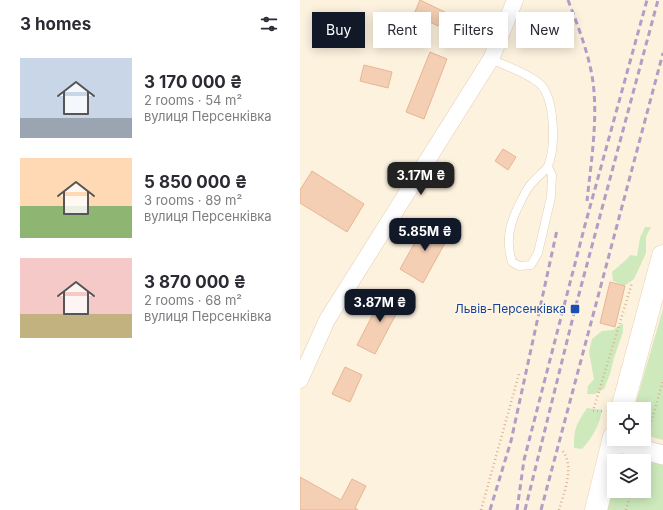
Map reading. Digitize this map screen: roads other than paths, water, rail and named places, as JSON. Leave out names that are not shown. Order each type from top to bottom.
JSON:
[{"type":"main road","points":[[615,402],[663,256]]},
{"type":"main road","points":[[596,510],[612,446]]},
{"type":"street","points":[[300,380],[327,320],[491,59],[515,0]]},
{"type":"street","points":[[634,446],[663,455]]},
{"type":"lane","points":[[491,59],[530,78],[540,85],[549,99],[553,146],[548,167],[538,175],[529,186],[510,225],[508,251],[512,262],[519,266],[531,265],[538,253],[551,197],[552,175],[548,167]]},
{"type":"railway","points":[[568,0],[586,51],[593,82],[595,111],[587,201]]},
{"type":"railway","points":[[517,510],[524,460],[585,225],[647,0]]},
{"type":"railway","points":[[525,510],[575,309],[658,0]]},
{"type":"railway","points":[[541,510],[663,53]]},
{"type":"railway","points":[[490,510],[511,441],[557,230]]},
{"type":"place","name":"Львів-Персенківка","points":[[575,309]]}]
